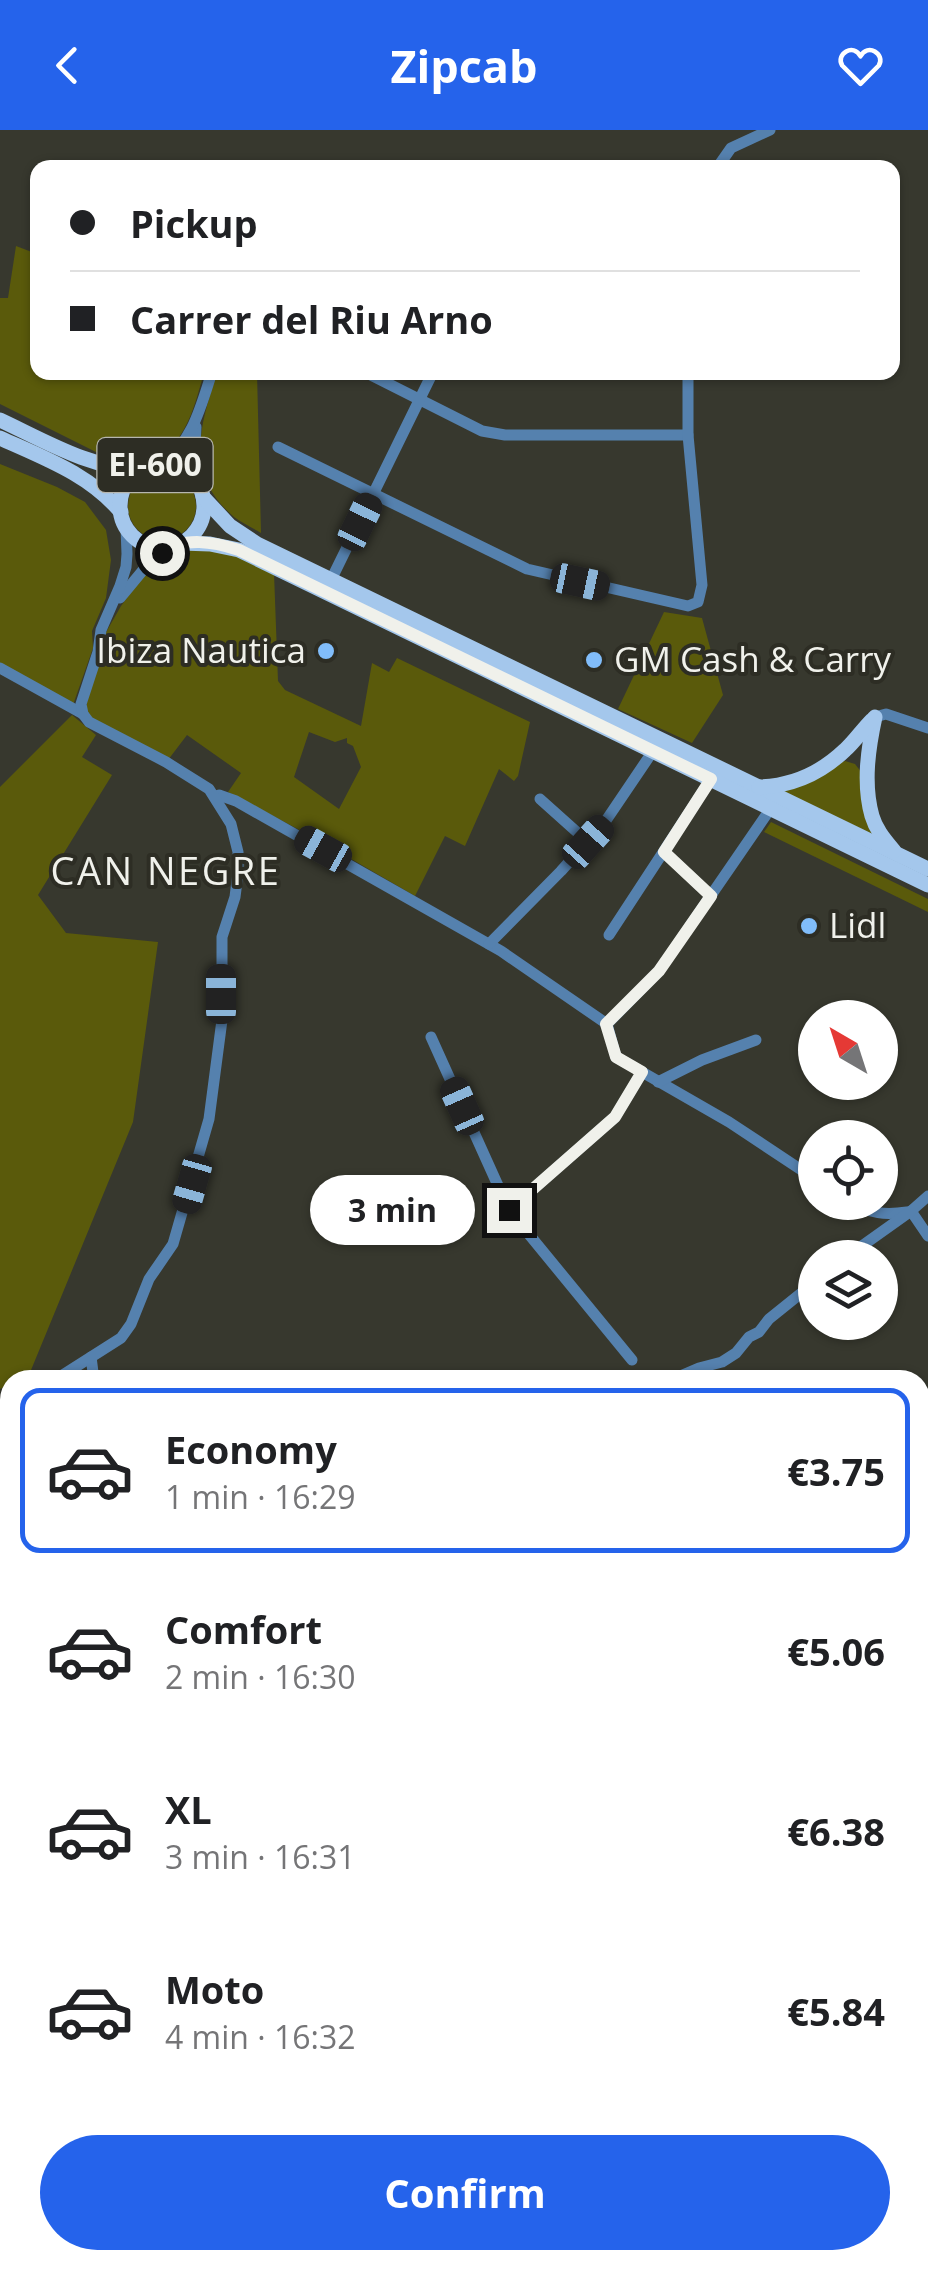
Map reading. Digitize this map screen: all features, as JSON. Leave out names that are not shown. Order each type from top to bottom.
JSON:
[{"type":"main road","name":"EI-600","points":[[0,420],[94,462],[142,470],[161,464],[181,468],[230,526],[246,538],[928,870]]},
{"type":"main road","name":"EI-600","points":[[0,438],[88,481],[108,496],[142,542],[156,547],[210,544],[239,550],[928,885]]},
{"type":"main road","name":"EI-600","points":[[124,519],[125,488],[142,470]]},
{"type":"main road","name":"EI-600","points":[[176,545],[192,535],[200,524],[204,510],[200,490]]},
{"type":"main road","points":[[757,787],[796,782],[840,756],[875,717]]},
{"type":"main road","points":[[875,717],[867,760],[872,818],[896,854]]},
{"type":"main road","points":[[840,756],[858,761],[868,776]]},
{"type":"street","points":[[722,160],[731,148],[770,130]]},
{"type":"street","points":[[161,464],[182,446],[209,380]]},
{"type":"street","points":[[381,380],[482,431],[688,435]]},
{"type":"street","points":[[331,580],[429,380]]},
{"type":"street","points":[[278,447],[527,569],[688,606],[698,602],[702,586],[688,435],[688,380]]},
{"type":"street","points":[[197,416],[194,442],[200,490]]},
{"type":"street","points":[[71,1370],[121,1338],[132,1324],[149,1279],[172,1244],[209,1120],[222,1020],[222,936],[236,898],[238,874],[238,852],[230,824],[215,796],[202,783],[89,722],[83,714],[80,704],[126,567],[124,519]]},
{"type":"street","points":[[111,609],[144,568],[176,545]]},
{"type":"street","points":[[0,668],[83,714]]},
{"type":"street","points":[[875,717],[886,714],[924,726],[928,712]]},
{"type":"street","points":[[489,944],[605,822],[653,751]]},
{"type":"street","points":[[610,935],[711,779]]},
{"type":"street","points":[[215,796],[236,801],[489,944],[606,1024],[616,1057],[729,1122],[798,1168]]},
{"type":"street","points":[[540,800],[588,842]]},
{"type":"street","points":[[606,1024],[659,971],[771,808]]},
{"type":"street","points":[[664,852],[711,896]]},
{"type":"street","points":[[431,1037],[509,1210],[632,1360]]},
{"type":"street","points":[[658,1082],[756,1040]]},
{"type":"street","points":[[509,1210],[615,1117],[642,1072]]},
{"type":"street","points":[[870,1240],[928,1196]]},
{"type":"street","points":[[898,1213],[911,1211]]},
{"type":"street","points":[[911,1211],[928,1236]]},
{"type":"street","points":[[694,1370],[736,1354],[769,1318],[798,1295]]},
{"type":"street","points":[[91,1357],[93,1370]]},
{"type":"shaded area","points":[[16,246],[30,251],[30,380],[202,380],[187,424],[167,453],[96,452],[0,404],[0,298],[8,298]]},
{"type":"shaded area","points":[[215,380],[257,380],[261,533],[234,517],[208,484],[200,449]]},
{"type":"shaded area","points":[[0,464],[85,502],[106,530],[111,560],[106,598],[92,631],[93,648],[73,705],[0,664]]},
{"type":"shaded area","points":[[162,472],[186,482],[196,506],[186,530],[162,540],[138,530],[128,506],[138,482]]},
{"type":"shaded area","points":[[189,549],[230,553],[274,573],[278,681],[285,690],[361,726],[372,663],[389,672],[397,658],[530,722],[518,776],[514,781],[499,769],[465,846],[445,836],[415,896],[228,792],[241,773],[187,735],[168,760],[90,719],[87,702],[105,634],[143,576],[168,555]],"holes":[[[309,732],[335,742],[347,738],[361,767],[339,809],[294,777]]]},
{"type":"shaded area","points":[[664,612],[702,618],[723,695],[692,743],[618,709]]},
{"type":"shaded area","points":[[72,715],[96,735],[82,757],[112,775],[38,895],[66,933],[158,942],[133,1122],[31,1370],[0,1370],[0,787]]},
{"type":"shaded area","points":[[845,761],[855,764],[862,773],[878,837],[780,790]]},
{"type":"shaded area","points":[[771,822],[928,899],[928,912],[764,832]]},
{"type":"place","name":"Ibiza Nautica","points":[[326,651]]},
{"type":"place","name":"GM Cash & Carry","points":[[594,660]]},
{"type":"place","name":"Lidl","points":[[809,926]]},
{"type":"district","name":"CAN NEGRE","points":[[166,872]]},
{"type":"route","points":[[162,553],[182,543],[197,542],[239,550],[711,779],[664,852],[711,896],[659,971],[606,1024],[616,1057],[642,1072],[615,1117],[509,1210]]}]
